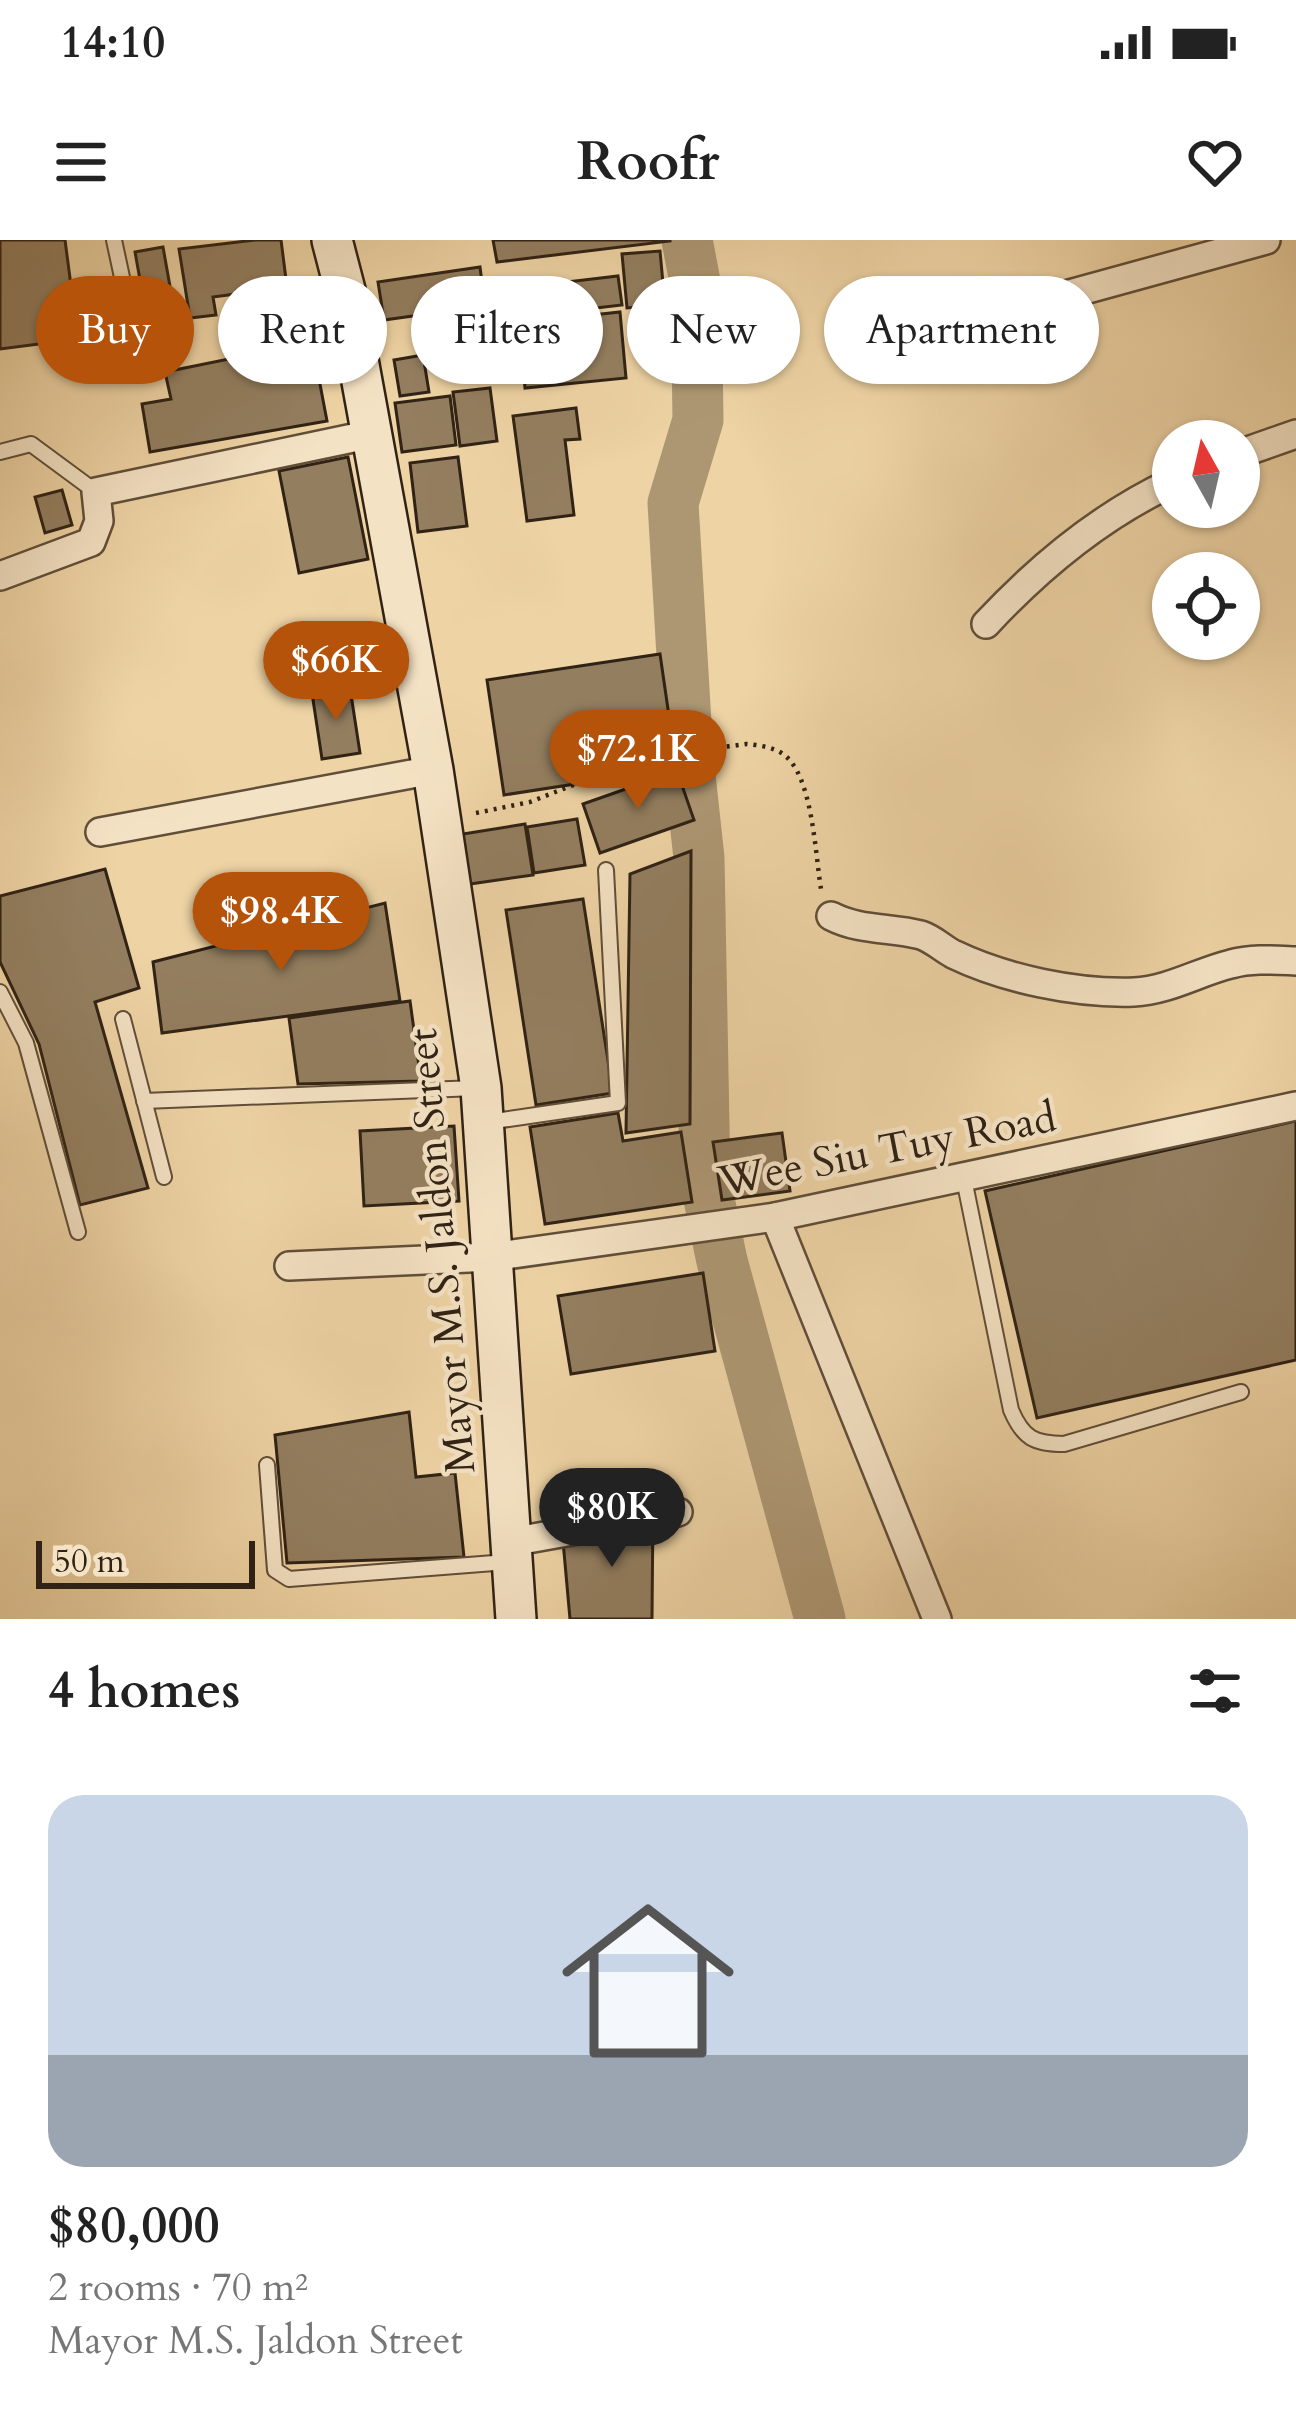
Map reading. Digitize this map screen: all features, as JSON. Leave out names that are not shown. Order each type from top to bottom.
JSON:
[{"type":"main road","name":"Mayor M.S. Jaldon Street","points":[[332,240],[346,294],[433,770],[482,1106],[516,1619]]},
{"type":"street","points":[[1099,286],[1266,240]]},
{"type":"street","points":[[0,576],[91,542],[99,521],[96,492],[372,434]]},
{"type":"street","points":[[1260,447],[1296,434]]},
{"type":"street","points":[[986,624],[1030,576],[1152,493]]},
{"type":"street","points":[[100,832],[433,770]]},
{"type":"street","points":[[831,916],[850,926],[927,937],[954,954],[1017,976],[1082,989],[1134,992],[1172,986],[1230,964],[1257,959],[1296,961]]},
{"type":"street","name":"Wee Siu Tuy Road","points":[[289,1266],[492,1257],[776,1216],[1296,1106]]},
{"type":"street","points":[[776,1216],[937,1619]]},
{"type":"street","points":[[512,1552],[677,1512]]},
{"type":"lane","points":[[114,240],[122,276]]},
{"type":"lane","points":[[0,452],[31,444],[96,492]]},
{"type":"lane","points":[[144,1101],[618,1103],[606,870]]},
{"type":"lane","points":[[0,992],[26,1042],[78,1232]]},
{"type":"lane","points":[[123,1019],[164,1177]]},
{"type":"lane","points":[[964,1179],[1011,1410],[1021,1433],[1038,1444],[1064,1444],[1241,1392]]},
{"type":"lane","points":[[267,1466],[275,1570],[289,1580],[512,1552]]},
{"type":"path","points":[[440,820],[530,802],[644,757],[762,746],[783,753],[792,764],[809,808],[823,903],[831,916]]},
{"type":"building","points":[[0,240],[65,240],[70,276],[36,276],[36,344],[0,349]]},
{"type":"building","points":[[281,240],[286,276],[218,276],[218,296],[213,297],[216,315],[194,318],[194,276],[183,276],[179,249]]},
{"type":"building","points":[[493,240],[670,240],[670,241],[497,262]]},
{"type":"building","points":[[163,247],[168,276],[139,276],[135,252]]},
{"type":"building","points":[[660,251],[662,276],[627,276],[627,308],[622,254]]},
{"type":"building","points":[[480,267],[481,276],[419,276]]},
{"type":"building","points":[[618,276],[622,305],[603,307],[603,278]]},
{"type":"building","points":[[411,277],[411,316],[387,320],[387,281]]},
{"type":"building","points":[[620,312],[626,378],[603,380],[603,314]]},
{"type":"building","points":[[411,357],[411,384],[428,384],[429,392],[400,396],[394,360]]},
{"type":"building","points":[[218,361],[218,384],[320,384],[327,421],[150,452],[142,404],[171,399],[168,384],[194,384],[194,366]]},
{"type":"building","points":[[490,388],[497,441],[460,446],[453,392]]},
{"type":"building","points":[[450,396],[456,445],[402,452],[395,403]]},
{"type":"building","points":[[576,408],[580,439],[565,440],[574,515],[527,521],[513,416]]},
{"type":"building","points":[[348,457],[368,559],[299,573],[279,471]]},
{"type":"building","points":[[458,457],[467,526],[418,532],[410,463]]},
{"type":"building","points":[[62,490],[72,525],[45,533],[35,497]]},
{"type":"building","points":[[660,654],[670,723],[620,731],[627,776],[504,795],[487,680]]},
{"type":"building","points":[[350,688],[360,753],[322,759],[312,693]]},
{"type":"building","points":[[677,771],[694,820],[600,853],[583,804]]},
{"type":"building","points":[[577,819],[585,865],[534,873],[527,827]]},
{"type":"building","points":[[525,824],[533,875],[470,884],[463,834]]},
{"type":"building","points":[[691,851],[690,1124],[626,1133],[630,874]]},
{"type":"building","points":[[105,869],[139,988],[95,1002],[148,1188],[80,1205],[39,1044],[0,962],[0,896]]},
{"type":"building","points":[[583,899],[613,1093],[536,1105],[506,910]]},
{"type":"building","points":[[385,903],[400,1001],[162,1033],[153,962]]},
{"type":"building","points":[[410,1001],[421,1081],[298,1084],[289,1018]]},
{"type":"building","points":[[618,1113],[623,1141],[681,1132],[692,1202],[545,1224],[530,1127]]},
{"type":"building","points":[[1296,1121],[1296,1360],[1037,1418],[985,1191]]},
{"type":"building","points":[[454,1126],[459,1201],[364,1206],[360,1131]]},
{"type":"building","points":[[782,1133],[790,1191],[722,1200],[713,1142]]},
{"type":"building","points":[[703,1273],[715,1351],[571,1374],[558,1296]]},
{"type":"building","points":[[409,1412],[416,1477],[455,1473],[464,1557],[287,1563],[275,1435]]},
{"type":"building","points":[[653,1507],[652,1619],[570,1619],[563,1541]]},
{"type":"waterway","points":[[687,240],[696,287],[698,420],[673,503],[699,858],[705,1180],[722,1261],[820,1619]]}]
